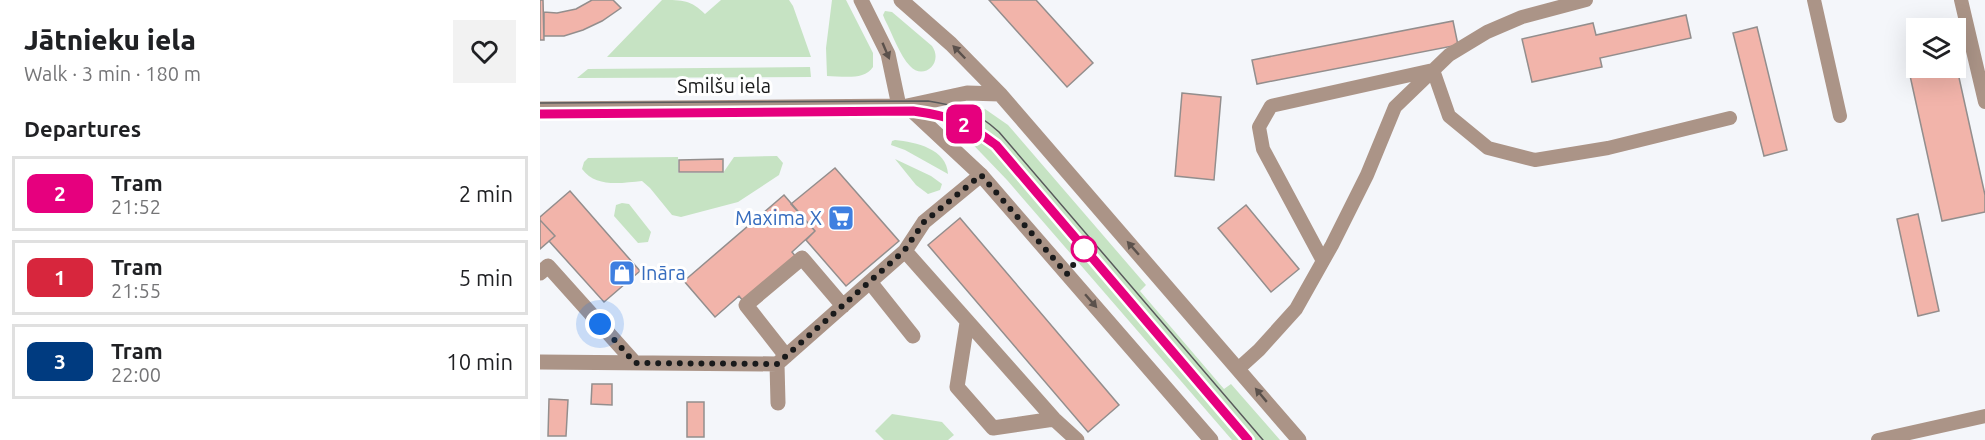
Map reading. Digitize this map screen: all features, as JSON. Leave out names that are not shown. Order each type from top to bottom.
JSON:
[{"type":"street","points":[[861,0],[888,54],[903,106],[981,175],[1210,440]]},
{"type":"street","points":[[901,0],[951,44],[1000,94],[1299,440]]},
{"type":"street","name":"Smilšu iela","points":[[540,109],[903,106],[968,93],[1000,94]]},
{"type":"street","points":[[540,362],[782,360],[904,251],[924,222],[981,175]]},
{"type":"street","points":[[904,251],[1054,419],[1077,440]]},
{"type":"street","points":[[778,402],[782,360],[746,305],[802,258],[843,306]]},
{"type":"street","points":[[540,273],[548,266],[635,363]]},
{"type":"street","points":[[870,282],[913,336]]},
{"type":"street","points":[[967,323],[957,387],[993,428],[1054,419]]},
{"type":"lane","points":[[1238,369],[1259,350],[1296,309],[1367,175],[1395,107],[1449,55],[1487,32],[1522,18],[1586,0]]},
{"type":"lane","points":[[1814,0],[1840,116]]},
{"type":"lane","points":[[1961,0],[1985,102]]},
{"type":"lane","points":[[1433,70],[1449,116],[1488,148],[1535,160],[1608,148],[1730,118]]},
{"type":"lane","points":[[1323,261],[1263,149],[1259,127],[1270,106],[1433,70]]},
{"type":"lane","points":[[1878,440],[1985,416]]},
{"type":"green space","points":[[662,0],[686,2],[705,14],[721,0],[789,0],[811,57],[607,57]]},
{"type":"green space","points":[[832,0],[846,0],[873,53],[873,67],[864,74],[852,77],[827,76],[826,48]]},
{"type":"green space","points":[[885,11],[892,12],[932,46],[935,52],[934,64],[926,71],[915,70],[906,62],[885,20],[883,15]]},
{"type":"green space","points":[[810,67],[811,77],[577,78],[588,69]]},
{"type":"green space","points":[[985,109],[1008,125],[1146,285],[1140,291],[1224,389],[1231,384],[1280,440],[1232,440],[1007,180],[959,130]]},
{"type":"green space","points":[[895,140],[929,148],[942,158],[948,174],[905,150],[891,145]]},
{"type":"green space","points":[[777,156],[783,163],[779,175],[738,202],[681,217],[672,215],[642,181],[602,182],[594,179],[582,169],[588,158],[678,157],[678,173],[723,173],[734,157]]},
{"type":"green space","points":[[895,159],[931,176],[942,184],[940,190],[928,194],[916,185]]},
{"type":"green space","points":[[629,204],[651,232],[648,242],[638,243],[614,216],[616,205]]},
{"type":"green space","points":[[892,414],[942,422],[954,435],[948,440],[884,440],[875,431]]},
{"type":"building","points":[[540,0],[543,0],[544,40],[540,40]]},
{"type":"building","points":[[592,0],[613,0],[621,8],[583,30],[564,36],[544,36],[544,12],[557,13],[576,9]]},
{"type":"building","points":[[989,0],[1036,0],[1093,63],[1067,87]]},
{"type":"building","points":[[1686,15],[1691,38],[1600,58],[1602,67],[1532,82],[1522,39],[1593,23],[1596,35]]},
{"type":"building","points":[[1453,21],[1458,45],[1257,84],[1252,60]]},
{"type":"building","points":[[1757,27],[1787,150],[1764,156],[1733,33]]},
{"type":"building","points":[[1911,78],[1959,78],[1985,195],[1985,212],[1942,221]]},
{"type":"building","points":[[1182,93],[1221,97],[1214,180],[1175,176]]},
{"type":"building","points":[[723,159],[723,172],[679,172],[679,160]]},
{"type":"building","name":"Maxima X","points":[[835,168],[899,241],[846,286],[806,240],[815,231],[791,204]]},
{"type":"building","points":[[570,191],[640,271],[604,302],[549,241],[555,236],[540,220],[540,217]]},
{"type":"building","points":[[784,195],[815,231],[792,252],[796,257],[744,302],[739,296],[715,317],[684,281]]},
{"type":"building","points":[[1246,205],[1299,269],[1271,292],[1218,228]]},
{"type":"building","points":[[1918,214],[1939,311],[1918,316],[1897,219]]},
{"type":"building","points":[[960,218],[1119,405],[1088,432],[928,245]]},
{"type":"building","points":[[540,220],[555,236],[540,249]]},
{"type":"building","points":[[592,384],[612,384],[612,405],[591,404]]},
{"type":"building","points":[[549,399],[568,400],[566,436],[548,436]]},
{"type":"building","points":[[687,402],[704,402],[704,437],[687,437]]},
{"type":"tram line","points":[[540,103],[928,101],[958,107],[974,114],[999,132],[1263,440]]},
{"type":"tram line","points":[[540,114],[913,111],[957,121],[996,145],[1248,440]]},
{"type":"tram line","name":"2","points":[[540,114],[913,111],[940,115],[972,127],[996,145],[1248,440]]},
{"type":"place","name":"Maxima X","points":[[841,218]]},
{"type":"place","name":"Ināra","points":[[622,273]]},
{"type":"route","points":[[600,324],[635,363],[777,364],[904,251],[924,222],[981,175],[1067,274],[1084,249]]}]
